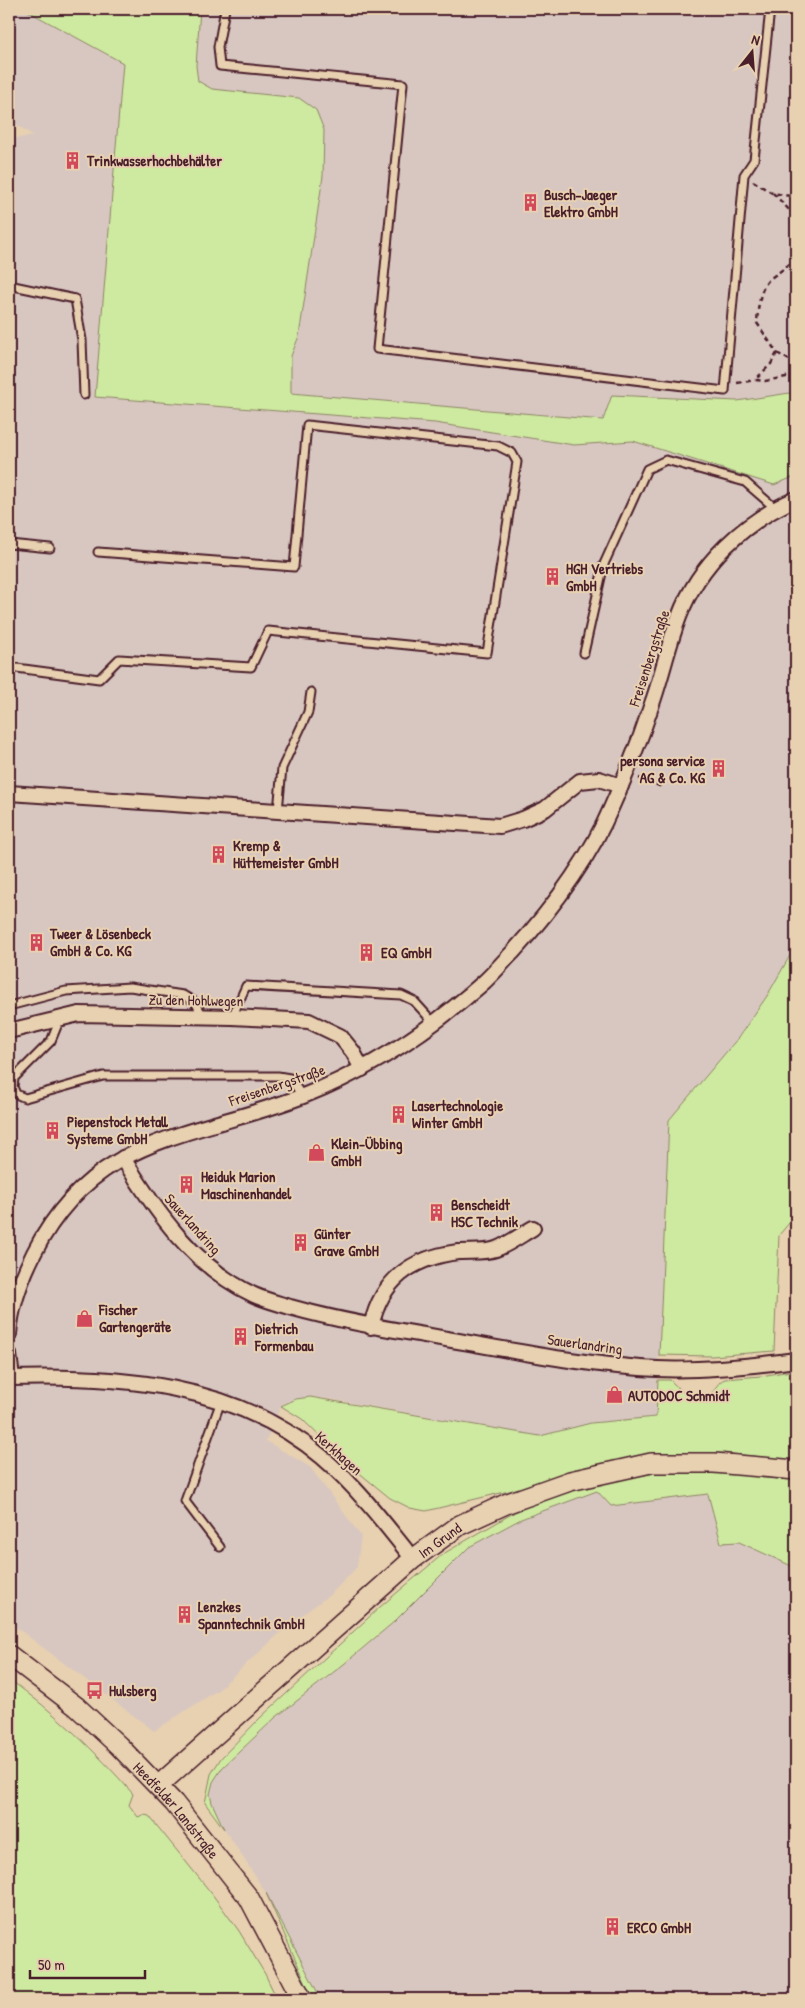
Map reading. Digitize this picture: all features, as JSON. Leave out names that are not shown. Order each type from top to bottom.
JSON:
[{"type":"main road","name":"Im Grund","points":[[158,1786],[413,1559],[460,1525],[508,1503],[570,1481],[651,1463],[714,1463],[796,1470]]},
{"type":"main road","name":"Heedfelder Landstraße","points":[[9,1655],[78,1707],[158,1786],[249,1898],[302,1999]]},
{"type":"street","name":"Freisenbergstraße","points":[[9,1334],[29,1263],[46,1231],[70,1199],[102,1170],[168,1137],[302,1096],[362,1069],[434,1023],[485,981],[535,928],[565,888],[594,841],[621,786],[654,699],[680,614],[701,575],[719,552],[744,529],[775,508],[796,498]]},
{"type":"street","points":[[9,793],[500,826],[546,809],[580,781],[599,779],[621,786]]},
{"type":"street","name":"Zu den Hohlwegen","points":[[9,1031],[79,1014],[232,1017],[309,1021],[340,1036],[354,1052],[362,1069]]},
{"type":"street","name":"Sauerlandring","points":[[124,1158],[162,1217],[195,1254],[211,1269],[253,1295],[272,1302],[371,1327],[546,1356],[658,1369],[728,1367],[796,1360]]},
{"type":"street","points":[[371,1327],[375,1309],[384,1291],[392,1280],[409,1268],[423,1261],[455,1253],[495,1250],[533,1228]]},
{"type":"street","points":[[9,1354],[11,1378]]},
{"type":"street","name":"Kerkhagen","points":[[11,1378],[91,1378],[135,1381],[171,1387],[221,1400],[247,1410],[274,1423],[323,1458],[360,1495],[413,1559]]},
{"type":"lane","points":[[225,9],[218,47],[220,66],[403,84],[377,349],[725,391],[744,176],[754,160],[770,9]]},
{"type":"lane","points":[[9,285],[75,298],[82,340],[84,395]]},
{"type":"lane","points":[[9,667],[99,679],[119,659],[251,666],[268,631],[487,653],[517,462],[512,453],[498,446],[307,425],[294,566],[98,552]]},
{"type":"lane","points":[[584,653],[604,564],[647,469],[666,460],[745,482],[775,508]]},
{"type":"lane","points":[[9,544],[50,548]]},
{"type":"lane","points":[[278,811],[282,768],[308,712],[311,692]]},
{"type":"lane","points":[[232,1017],[246,986],[401,995],[414,1001],[434,1023]]},
{"type":"lane","points":[[9,1006],[66,991],[130,987],[183,995],[195,1002],[203,1017]]},
{"type":"lane","points":[[60,1018],[51,1041],[14,1078],[11,1088],[16,1094],[25,1098],[103,1076],[278,1076],[290,1078],[302,1096]]},
{"type":"lane","points":[[220,1547],[185,1501],[221,1400]]},
{"type":"path","points":[[744,176],[772,193],[796,217]]},
{"type":"path","points":[[772,193],[796,197]]},
{"type":"path","points":[[796,257],[791,264],[769,280],[760,297],[757,323],[777,353],[796,364]]},
{"type":"path","points":[[755,380],[771,364],[777,353]]},
{"type":"path","points":[[725,391],[737,383],[755,380],[765,381],[796,375]]},
{"type":"path","points":[[626,773],[662,787]]},
{"type":"shaded area","points":[[9,9],[24,9],[123,63],[95,397],[291,412],[291,356],[299,336],[323,176],[299,98],[212,89],[198,81],[196,66],[200,9],[796,9],[796,945],[767,996],[738,1038],[669,1120],[656,1417],[591,1423],[540,1436],[329,1399],[310,1397],[285,1403],[281,1406],[266,1441],[310,1467],[361,1536],[357,1567],[331,1594],[291,1623],[218,1690],[154,1731],[9,1622],[9,139],[34,136],[9,120]]},
{"type":"shaded area","points":[[597,1490],[611,1506],[709,1494],[721,1543],[739,1542],[796,1568],[796,1999],[321,1999],[266,1893],[216,1816],[210,1794],[213,1782],[222,1768],[275,1718],[395,1621],[469,1547],[521,1519]]},
{"type":"green space","points":[[24,9],[200,9],[196,66],[198,81],[212,89],[299,98],[316,110],[324,130],[323,176],[299,336],[291,356],[291,393],[603,420],[612,395],[737,401],[796,392],[796,476],[774,485],[633,441],[574,445],[435,423],[95,397],[123,63]]},
{"type":"green space","points":[[796,945],[796,1152],[793,1153],[796,1167],[796,1215],[779,1235],[774,1351],[712,1356],[659,1355],[669,1120],[738,1038],[767,996]]},
{"type":"green space","points":[[796,1370],[796,1461],[724,1453],[660,1453],[597,1465],[509,1491],[426,1511],[410,1508],[390,1498],[346,1462],[302,1419],[281,1406],[296,1399],[310,1397],[540,1436],[591,1423],[656,1417],[658,1380],[670,1380],[689,1396],[700,1399],[706,1398],[711,1394],[719,1383],[725,1379],[761,1376]]},
{"type":"green space","points":[[708,1471],[796,1479],[796,1568],[739,1542],[721,1543],[708,1494],[611,1506],[597,1491],[521,1519],[469,1547],[395,1621],[275,1718],[222,1768],[213,1782],[210,1794],[224,1829],[205,1803],[211,1774],[221,1758],[259,1719],[380,1607],[443,1554],[515,1512],[574,1488],[655,1473]]},
{"type":"green space","points":[[9,1679],[74,1733],[133,1794],[129,1805],[138,1817],[149,1816],[212,1894],[239,1931],[265,1974],[277,1999],[9,1999]]},
{"type":"green space","points":[[266,1893],[321,1999],[313,1999]]},
{"type":"place","name":"Trinkwasserhochbehälter","points":[[73,160]]},
{"type":"place","name":"Busch-Jaeger Elektro GmbH","points":[[530,203]]},
{"type":"place","name":"HGH Vertriebs GmbH","points":[[552,577]]},
{"type":"place","name":"persona service AG & Co. KG","points":[[719,769]]},
{"type":"place","name":"Kremp & Hüttemeister GmbH","points":[[219,854]]},
{"type":"place","name":"Tweer & Lösenbeck GmbH & Co. KG","points":[[36,942]]},
{"type":"place","name":"EQ GmbH","points":[[367,952]]},
{"type":"place","name":"Lasertechnologie Winter GmbH","points":[[398,1114]]},
{"type":"place","name":"Piepenstock Metall Systeme GmbH","points":[[53,1130]]},
{"type":"place","name":"Klein-Übbing GmbH","points":[[317,1152]]},
{"type":"place","name":"Heiduk Marion Maschinenhandel","points":[[187,1185]]},
{"type":"place","name":"Benscheidt HSC Technik","points":[[437,1213]]},
{"type":"place","name":"Günter Grave GmbH","points":[[300,1242]]},
{"type":"place","name":"Fischer Gartengeräte","points":[[85,1318]]},
{"type":"place","name":"Dietrich Formenbau","points":[[241,1337]]},
{"type":"place","name":"AUTODOC Schmidt","points":[[614,1395]]},
{"type":"place","name":"Lenzkes Spanntechnik GmbH","points":[[184,1615]]},
{"type":"place","name":"Hulsberg","points":[[95,1690]]},
{"type":"place","name":"ERCO GmbH","points":[[613,1927]]}]
